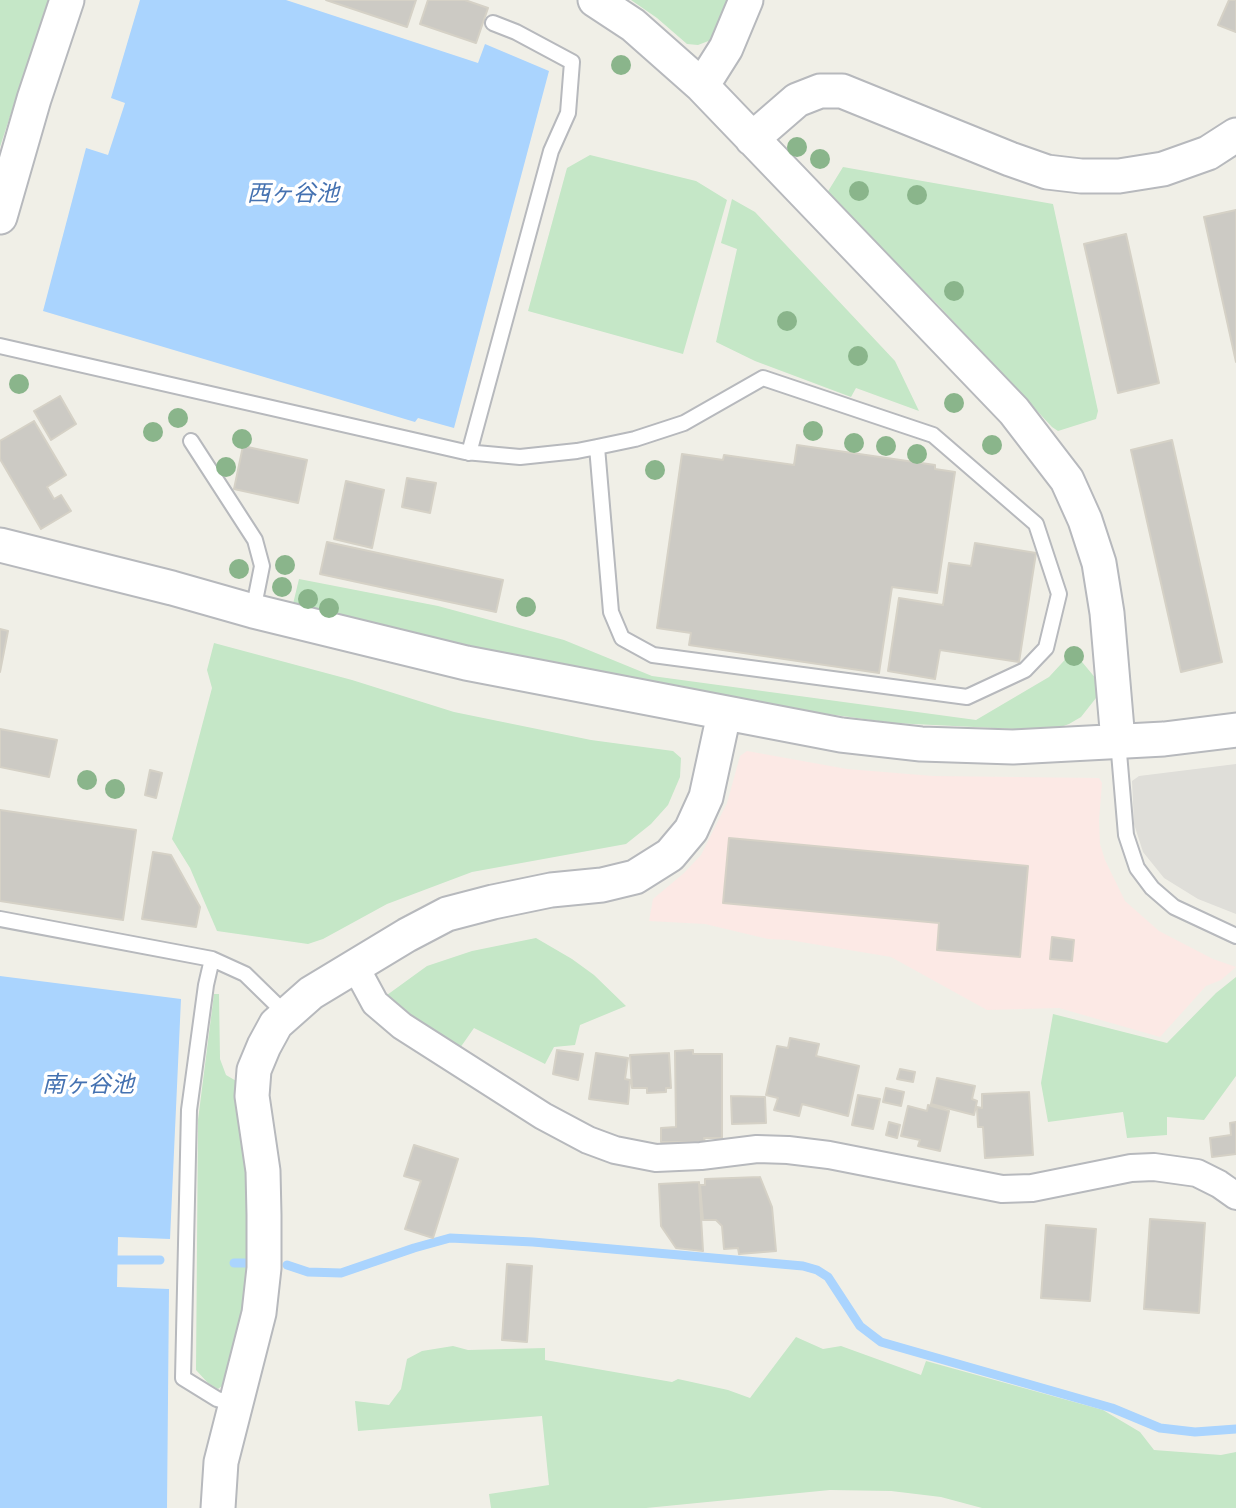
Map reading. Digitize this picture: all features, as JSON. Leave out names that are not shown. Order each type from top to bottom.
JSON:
[{"type":"street","points":[[0,217],[34,99],[67,0]]},
{"type":"street","points":[[595,0],[633,26],[702,86],[1014,411],[1067,480],[1100,563],[1118,741]]},
{"type":"street","points":[[702,86],[726,48],[746,0]]},
{"type":"street","points":[[752,139],[797,100],[820,91],[842,92],[1047,172],[1081,176],[1119,176],[1163,169],[1208,153],[1236,135]]},
{"type":"street","points":[[0,545],[466,663],[841,736],[921,744],[1013,747],[1164,739],[1236,730]]},
{"type":"street","points":[[218,1508],[221,1462],[259,1313],[264,1268],[262,1171],[252,1096],[254,1070],[276,1024],[311,993],[447,914],[551,890],[602,885],[635,877],[670,855],[691,830],[706,796],[724,714]]},
{"type":"street","points":[[355,966],[375,1003],[402,1026],[543,1116],[588,1140],[615,1150],[656,1158],[757,1149],[788,1150],[829,1155],[1002,1189],[1032,1188],[1131,1168],[1154,1167],[1198,1173],[1236,1196]]},
{"type":"lane","points":[[469,453],[551,151],[568,113],[572,62],[516,32],[493,23]]},
{"type":"lane","points":[[0,346],[469,453],[520,457],[635,439],[684,423],[763,378],[933,435],[1036,524],[1059,594],[1046,648],[1025,670],[967,697],[653,655],[622,638],[611,612],[597,447]]},
{"type":"lane","points":[[191,441],[255,540],[262,566],[253,611]]},
{"type":"lane","points":[[1118,741],[1126,835],[1136,868],[1152,888],[1174,907],[1236,936]]},
{"type":"lane","points":[[0,919],[212,959],[245,974],[287,1015]]},
{"type":"lane","points":[[212,959],[189,1110],[183,1378],[217,1399],[235,1404]]},
{"type":"shaded area","points":[[747,751],[847,769],[933,776],[1099,778],[1102,783],[1100,844],[1125,901],[1159,931],[1213,959],[1236,967],[1221,980],[1206,986],[1160,1037],[1059,1008],[987,1010],[891,957],[768,939],[705,924],[649,921],[653,899],[701,855],[727,803],[740,756]]},
{"type":"shaded area","points":[[1236,764],[1236,914],[1198,899],[1164,878],[1143,852],[1134,824],[1132,781],[1139,776]]},
{"type":"green space","points":[[0,0],[48,0],[0,147]]},
{"type":"green space","points":[[631,0],[730,0],[716,33],[711,40],[698,45],[687,44]]},
{"type":"green space","points":[[590,155],[696,181],[727,200],[683,354],[528,311],[567,168]]},
{"type":"green space","points":[[843,167],[1053,204],[1098,411],[1096,419],[1058,431],[1052,427],[939,306],[827,193]]},
{"type":"green space","points":[[732,199],[755,212],[895,361],[919,411],[856,388],[851,397],[755,361],[716,342],[737,249],[721,243]]},
{"type":"green space","points":[[299,579],[438,606],[564,640],[652,676],[976,720],[1049,677],[1073,651],[1097,680],[1096,698],[1081,717],[1069,724],[1055,729],[1035,730],[893,723],[777,707],[422,637],[293,604]]},
{"type":"green space","points":[[214,643],[352,680],[454,712],[591,740],[673,751],[681,758],[680,777],[668,805],[651,824],[626,844],[472,872],[387,904],[323,939],[308,944],[217,931],[190,868],[172,839],[212,688],[207,670]]},
{"type":"green space","points":[[536,938],[594,975],[626,1006],[580,1025],[575,1045],[554,1047],[545,1064],[474,1028],[460,1048],[396,1005],[387,995],[427,966],[472,951]]},
{"type":"green space","points":[[1236,977],[1236,1076],[1204,1120],[1167,1117],[1167,1135],[1127,1138],[1123,1112],[1048,1122],[1041,1083],[1053,1014],[1167,1043],[1216,993]]},
{"type":"green space","points":[[214,994],[219,994],[220,1059],[226,1075],[238,1082],[250,1190],[247,1304],[227,1382],[218,1389],[196,1370],[198,1120]]},
{"type":"green space","points":[[796,1337],[823,1349],[841,1346],[921,1375],[926,1361],[1103,1410],[1140,1432],[1154,1450],[1221,1455],[1236,1452],[1236,1508],[982,1508],[941,1497],[891,1491],[830,1490],[646,1508],[491,1508],[489,1494],[549,1485],[542,1416],[358,1431],[355,1401],[389,1405],[401,1389],[407,1359],[422,1351],[453,1346],[468,1350],[545,1348],[545,1360],[672,1382],[678,1379],[728,1390],[750,1398]]},
{"type":"water","name":"西ヶ谷池","points":[[140,0],[286,0],[478,63],[485,44],[549,71],[454,428],[418,418],[415,422],[43,311],[86,148],[108,155],[125,103],[111,98]]},
{"type":"water","name":"南ヶ谷池","points":[[0,976],[181,999],[170,1239],[118,1237],[117,1287],[169,1289],[167,1508],[0,1508]]},
{"type":"building","points":[[326,0],[416,0],[407,27]]},
{"type":"building","points":[[428,0],[465,0],[488,8],[476,43],[420,24]]},
{"type":"building","points":[[1229,0],[1236,0],[1236,32],[1218,25]]},
{"type":"building","points":[[1236,210],[1236,362],[1204,217]]},
{"type":"building","points":[[1126,234],[1159,383],[1118,393],[1084,244]]},
{"type":"building","points":[[60,396],[76,424],[51,440],[34,411]]},
{"type":"building","points":[[34,421],[66,475],[47,487],[54,499],[61,495],[71,511],[41,529],[0,459],[0,441]]},
{"type":"building","points":[[1172,440],[1222,662],[1181,672],[1131,450]]},
{"type":"building","points":[[797,445],[935,465],[935,469],[955,472],[937,593],[892,587],[879,673],[689,645],[691,633],[657,628],[682,454],[723,460],[724,455],[794,465]]},
{"type":"building","points":[[243,446],[307,460],[298,503],[234,489]]},
{"type":"building","points":[[407,478],[436,483],[430,513],[402,507]]},
{"type":"building","points":[[346,481],[384,490],[372,548],[334,539]]},
{"type":"building","points":[[327,542],[503,580],[496,612],[320,574]]},
{"type":"building","points":[[975,543],[1036,553],[1019,662],[940,650],[935,679],[888,671],[899,598],[943,605],[949,563],[971,566]]},
{"type":"building","points":[[0,629],[8,631],[0,672]]},
{"type":"building","points":[[0,729],[57,740],[49,777],[0,767]]},
{"type":"building","points":[[150,770],[162,773],[156,798],[145,795]]},
{"type":"building","points":[[0,810],[136,830],[123,920],[0,901]]},
{"type":"building","points":[[729,838],[1028,866],[1020,957],[937,950],[939,923],[723,903]]},
{"type":"building","points":[[153,852],[171,855],[200,907],[196,927],[142,919]]},
{"type":"building","points":[[1052,937],[1074,940],[1072,961],[1050,959]]},
{"type":"building","points":[[790,1038],[819,1044],[816,1056],[859,1066],[848,1116],[802,1104],[799,1116],[774,1110],[778,1098],[766,1095],[777,1046],[788,1048]]},
{"type":"building","points":[[557,1050],[583,1054],[578,1080],[553,1074]]},
{"type":"building","points":[[693,1050],[693,1054],[722,1054],[722,1138],[704,1138],[705,1142],[661,1142],[661,1128],[676,1127],[675,1051]]},
{"type":"building","points":[[596,1053],[628,1058],[625,1079],[630,1080],[628,1104],[589,1099]]},
{"type":"building","points":[[669,1053],[671,1088],[666,1088],[666,1092],[647,1093],[647,1088],[632,1088],[630,1055]]},
{"type":"building","points":[[900,1069],[915,1072],[913,1082],[897,1079]]},
{"type":"building","points":[[937,1078],[975,1086],[972,1099],[977,1101],[974,1115],[931,1104]]},
{"type":"building","points":[[886,1088],[904,1092],[901,1106],[883,1102]]},
{"type":"building","points":[[1029,1092],[1033,1155],[985,1158],[983,1127],[978,1127],[977,1107],[982,1108],[982,1094]]},
{"type":"building","points":[[858,1095],[880,1099],[873,1129],[852,1125]]},
{"type":"building","points":[[731,1096],[765,1097],[766,1123],[732,1124]]},
{"type":"building","points":[[928,1105],[949,1111],[940,1151],[918,1146],[920,1140],[901,1136],[908,1106],[927,1111]]},
{"type":"building","points":[[889,1122],[900,1125],[897,1138],[886,1135]]},
{"type":"building","points":[[1236,1122],[1236,1154],[1212,1157],[1210,1138],[1231,1135],[1230,1123]]},
{"type":"building","points":[[414,1145],[458,1159],[433,1238],[405,1229],[421,1181],[404,1176]]},
{"type":"building","points":[[760,1177],[772,1207],[776,1251],[739,1254],[738,1248],[724,1249],[722,1226],[716,1220],[703,1220],[700,1185],[705,1185],[705,1179]]},
{"type":"building","points":[[699,1182],[703,1251],[676,1248],[661,1226],[659,1184]]},
{"type":"building","points":[[1150,1219],[1205,1223],[1199,1313],[1144,1309]]},
{"type":"building","points":[[1046,1225],[1096,1229],[1090,1301],[1041,1298]]},
{"type":"building","points":[[507,1264],[532,1266],[527,1342],[502,1340]]},
{"type":"waterway","points":[[287,1265],[308,1272],[341,1273],[450,1238],[533,1242],[803,1266],[828,1277],[860,1326],[881,1342],[1112,1408],[1160,1428],[1195,1432],[1236,1429]]},
{"type":"waterway","points":[[117,1260],[160,1260]]},
{"type":"waterway","points":[[234,1263],[246,1263]]}]
